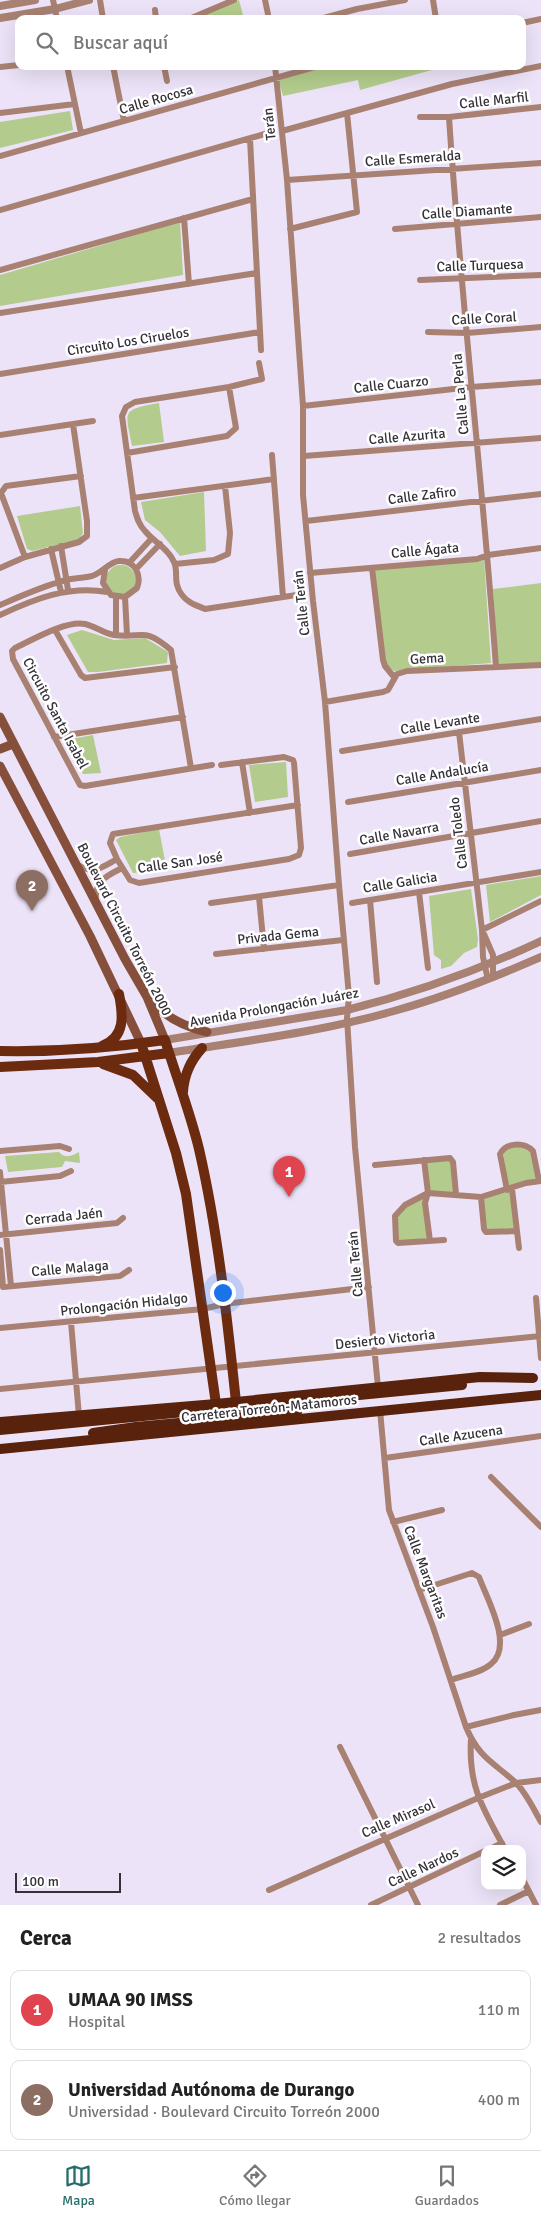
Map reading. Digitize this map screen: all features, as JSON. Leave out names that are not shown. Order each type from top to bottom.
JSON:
[{"type":"highway","points":[[0,1422],[216,1404],[480,1377],[537,1378]]},
{"type":"highway","points":[[0,1430],[537,1378]]},
{"type":"highway","name":"Carretera Torreón-Matamoros","points":[[5,1448],[541,1395]]},
{"type":"highway","points":[[256,1400],[254,1408],[261,1414]]},
{"type":"highway","points":[[216,1419],[233,1408],[236,1402]]},
{"type":"highway","points":[[216,1404],[221,1410],[239,1417]]},
{"type":"highway","points":[[187,1422],[192,1415],[189,1406]]},
{"type":"highway","points":[[5,1448],[44,1440],[261,1414],[352,1410],[375,1411]]},
{"type":"main road","name":"Boulevard Circuito Torreón 2000","points":[[0,717],[125,959],[147,997],[165,1040],[193,1125],[208,1191],[236,1402]]},
{"type":"main road","points":[[0,750],[13,744]]},
{"type":"main road","points":[[0,766],[118,994],[146,1056],[186,1194],[216,1404]]},
{"type":"main road","points":[[97,1048],[112,1041],[122,1026],[123,1014],[118,994]]},
{"type":"main road","points":[[147,997],[159,1010],[174,1020],[190,1028],[207,1032]]},
{"type":"main road","name":"Avenida Prolongación Juárez","points":[[0,1052],[97,1048],[165,1040]]},
{"type":"main road","points":[[183,1098],[184,1081],[188,1068],[202,1048]]},
{"type":"main road","name":"Avenida Prolongación Juárez","points":[[0,1067],[98,1062],[169,1053]]},
{"type":"main road","points":[[98,1062],[133,1075],[159,1100]]},
{"type":"street","points":[[0,6],[35,0]]},
{"type":"street","points":[[53,0],[56,15]]},
{"type":"street","points":[[18,15],[55,9],[89,0]]},
{"type":"street","points":[[100,0],[103,15]]},
{"type":"street","points":[[198,15],[234,0]]},
{"type":"street","points":[[264,0],[267,15]]},
{"type":"street","points":[[335,15],[405,0]]},
{"type":"street","points":[[433,0],[435,15]]},
{"type":"street","points":[[155,10],[156,15]]},
{"type":"street","points":[[0,18],[15,16]]},
{"type":"street","points":[[526,22],[541,20]]},
{"type":"street","points":[[0,67],[15,65]]},
{"type":"street","points":[[526,69],[541,66]]},
{"type":"street","points":[[68,70],[82,133]]},
{"type":"street","points":[[114,70],[124,121]]},
{"type":"street","points":[[165,70],[167,80]]},
{"type":"street","name":"Terán","points":[[276,70],[287,180]]},
{"type":"street","name":"Calle Rocosa","points":[[0,156],[304,70]]},
{"type":"street","points":[[282,131],[452,84],[521,70]]},
{"type":"street","points":[[0,113],[75,104]]},
{"type":"street","name":"Calle Marfil","points":[[420,117],[450,117],[541,107]]},
{"type":"street","points":[[290,229],[357,212],[347,113]]},
{"type":"street","name":"Calle La Perla","points":[[450,117],[461,278],[488,554],[496,668]]},
{"type":"street","points":[[0,210],[268,133]]},
{"type":"street","points":[[250,138],[261,350]]},
{"type":"street","name":"Calle Esmeralda","points":[[287,180],[354,174],[541,163]]},
{"type":"street","name":"Calle Terán","points":[[287,180],[303,406],[303,495],[325,702],[349,996],[347,1010],[355,1139],[378,1387]]},
{"type":"street","points":[[0,270],[253,198]]},
{"type":"street","name":"Calle Diamante","points":[[395,229],[541,217]]},
{"type":"street","points":[[184,218],[189,284]]},
{"type":"street","points":[[0,313],[257,273]]},
{"type":"street","name":"Calle Turquesa","points":[[420,280],[541,275]]},
{"type":"street","name":"Calle Coral","points":[[428,332],[467,333],[541,327]]},
{"type":"street","name":"Circuito Los Ciruelos","points":[[0,374],[260,332]]},
{"type":"street","points":[[259,363],[262,379],[229,388],[135,402],[126,407],[122,416],[133,498],[139,523],[160,544],[175,564],[175,578],[179,590],[191,603],[205,609],[304,594]]},
{"type":"street","name":"Calle Cuarzo","points":[[303,406],[541,382]]},
{"type":"street","points":[[127,453],[227,436],[232,433],[236,428],[229,388]]},
{"type":"street","points":[[0,435],[93,421]]},
{"type":"street","points":[[0,568],[25,557],[79,542],[87,536],[88,521],[73,424]]},
{"type":"street","name":"Calle Azurita","points":[[304,456],[541,438]]},
{"type":"street","points":[[272,455],[284,597]]},
{"type":"street","points":[[25,557],[1,493],[3,489],[6,486],[81,476]]},
{"type":"street","points":[[133,498],[274,480]]},
{"type":"street","points":[[175,564],[218,559],[228,554],[230,532],[225,486]]},
{"type":"street","name":"Calle Zafiro","points":[[306,521],[541,494]]},
{"type":"street","points":[[129,563],[152,538]]},
{"type":"street","points":[[136,569],[160,544]]},
{"type":"street","points":[[61,546],[68,590]]},
{"type":"street","name":"Calle Ágata","points":[[310,573],[477,558],[488,554],[541,548]]},
{"type":"street","points":[[51,549],[61,592]]},
{"type":"street","points":[[0,605],[58,582],[94,575],[116,562],[129,563],[136,569],[139,578],[137,588],[125,597],[116,597],[107,592],[88,589],[68,590],[0,615]]},
{"type":"street","points":[[372,568],[383,660],[394,677]]},
{"type":"street","points":[[105,570],[103,583],[107,592]]},
{"type":"street","points":[[116,597],[116,635]]},
{"type":"street","points":[[125,597],[127,635]]},
{"type":"street","name":"Circuito Santa Isabel","points":[[191,768],[175,667],[171,650],[162,642],[144,634],[116,635],[103,633],[86,624],[79,624],[55,630],[15,648],[12,654],[80,785],[85,786],[212,765]]},
{"type":"street","points":[[55,630],[85,678],[175,667]]},
{"type":"street","name":"Gema","points":[[325,702],[383,692],[388,690],[394,677],[399,673],[407,671],[541,665]]},
{"type":"street","points":[[54,737],[184,717]]},
{"type":"street","name":"Calle Levante","points":[[342,751],[541,719]]},
{"type":"street","name":"Calle Toledo","points":[[458,732],[477,883],[484,968],[491,979]]},
{"type":"street","name":"Calle San José","points":[[242,762],[290,758],[294,763],[298,805],[301,848],[299,855],[139,882],[130,880],[117,859],[110,842],[113,834],[298,805]]},
{"type":"street","points":[[221,765],[242,762],[250,813]]},
{"type":"street","name":"Calle Andalucía","points":[[348,802],[541,770]]},
{"type":"street","name":"Calle Navarra","points":[[350,854],[541,821]]},
{"type":"street","points":[[78,866],[84,869],[98,870],[117,859]]},
{"type":"street","points":[[96,901],[97,886],[102,880],[122,868]]},
{"type":"street","name":"Calle Galicia","points":[[352,903],[541,872]]},
{"type":"street","points":[[210,904],[339,885]]},
{"type":"street","points":[[419,892],[428,968]]},
{"type":"street","points":[[259,897],[264,949]]},
{"type":"street","points":[[370,900],[378,982]]},
{"type":"street","points":[[482,930],[541,901]]},
{"type":"street","name":"Calle Toledo","points":[[482,930],[492,950],[494,963],[491,979]]},
{"type":"street","name":"Privada Gema","points":[[216,954],[344,940]]},
{"type":"street","name":"Avenida Prolongación Juárez","points":[[165,1040],[347,1010],[416,991],[484,968],[541,941]]},
{"type":"street","name":"Avenida Prolongación Juárez","points":[[169,1053],[348,1023],[428,1001],[491,979],[541,957]]},
{"type":"street","points":[[0,1073],[11,1067]]},
{"type":"street","points":[[444,1240],[400,1244],[397,1242],[394,1222],[397,1213],[405,1205],[428,1193],[481,1197],[510,1190],[540,1181],[533,1151],[523,1145],[510,1146],[502,1150],[500,1154],[510,1190],[519,1248]]},
{"type":"street","points":[[0,1151],[60,1146],[69,1149]]},
{"type":"street","points":[[374,1166],[448,1157],[453,1162],[456,1194]]},
{"type":"street","points":[[424,1160],[428,1193],[425,1203],[430,1241]]},
{"type":"street","points":[[1,1182],[60,1176],[70,1171]]},
{"type":"street","points":[[0,1172],[3,1235],[8,1256],[11,1286]]},
{"type":"street","points":[[481,1197],[484,1229],[486,1232],[517,1231]]},
{"type":"street","name":"Cerrada Jaén","points":[[3,1235],[117,1223],[123,1218]]},
{"type":"street","points":[[0,1250],[2,1287]]},
{"type":"street","points":[[0,1257],[8,1256]]},
{"type":"street","name":"Calle Malaga","points":[[2,1287],[120,1276],[129,1270]]},
{"type":"street","name":"Prolongación Hidalgo","points":[[0,1328],[203,1309],[224,1304],[369,1287]]},
{"type":"street","points":[[536,1298],[541,1358]]},
{"type":"street","points":[[71,1322],[79,1416]]},
{"type":"street","name":"Desierto Victoria","points":[[0,1389],[540,1336]]},
{"type":"street","name":"Calle Margaritas","points":[[375,1411],[385,1458],[388,1501],[393,1522],[419,1590],[466,1727],[481,1754],[516,1783],[541,1822]]},
{"type":"street","name":"Calle Azucena","points":[[385,1458],[541,1436]]},
{"type":"street","points":[[492,1476],[541,1527]]},
{"type":"street","points":[[393,1522],[442,1510]]},
{"type":"street","points":[[419,1590],[472,1573],[476,1574],[479,1577],[500,1635],[500,1653],[492,1664],[484,1669],[451,1680]]},
{"type":"street","points":[[500,1635],[529,1624]]},
{"type":"street","points":[[466,1727],[541,1710]]},
{"type":"street","name":"Calle Margaritas","points":[[471,1739],[471,1774],[478,1798],[503,1845]]},
{"type":"street","points":[[340,1747],[418,1905]]},
{"type":"street","name":"Calle Mirasol","points":[[269,1890],[385,1837],[478,1798],[516,1783],[541,1780]]},
{"type":"street","name":"Calle Nardos","points":[[371,1905],[481,1853]]},
{"type":"street","points":[[526,1884],[536,1905]]},
{"type":"street","points":[[500,1905],[530,1891]]},
{"type":"green space","points":[[239,0],[243,15],[203,15]]},
{"type":"green space","points":[[308,70],[432,70],[360,90],[358,80],[283,96],[278,78]]},
{"type":"green space","points":[[70,111],[73,130],[0,148],[0,122]]},
{"type":"green space","points":[[180,222],[183,275],[0,306],[0,275]]},
{"type":"green space","points":[[159,403],[164,442],[132,446],[127,418],[129,414],[132,410]]},
{"type":"green space","points":[[204,492],[206,551],[180,556],[160,532],[145,520],[141,502]]},
{"type":"green space","points":[[80,506],[83,533],[79,540],[32,551],[27,549],[17,516]]},
{"type":"green space","points":[[484,559],[491,663],[394,671],[387,665],[384,655],[374,570]]},
{"type":"green space","points":[[121,565],[131,570],[136,580],[131,590],[121,595],[111,590],[106,580],[111,570]]},
{"type":"green space","points":[[541,583],[541,663],[498,665],[493,589]]},
{"type":"green space","points":[[82,630],[114,640],[145,638],[168,652],[167,663],[88,672],[67,635]]},
{"type":"green space","points":[[93,735],[101,773],[83,774],[66,740]]},
{"type":"green space","points":[[286,762],[288,797],[255,802],[249,765]]},
{"type":"green space","points":[[159,829],[167,871],[133,873],[116,840],[120,837]]},
{"type":"green space","points":[[541,876],[541,895],[490,922],[486,885]]},
{"type":"green space","points":[[471,889],[478,939],[477,947],[464,953],[451,966],[441,969],[441,960],[434,955],[429,896]]},
{"type":"green space","points":[[517,1146],[531,1152],[537,1180],[508,1189],[503,1151]]},
{"type":"green space","points":[[59,1152],[66,1156],[71,1156],[79,1152],[80,1163],[65,1161],[62,1167],[8,1172],[5,1156]]},
{"type":"green space","points":[[451,1160],[455,1193],[429,1191],[425,1161]]},
{"type":"green space","points":[[511,1191],[515,1230],[487,1231],[482,1198]]},
{"type":"green space","points":[[424,1197],[428,1240],[398,1242],[396,1217],[406,1206]]},
{"type":"place","name":"Universidad Autónoma de Durango","points":[[32,911]]},
{"type":"place","name":"UMAA 90 IMSS","points":[[289,1197]]}]
